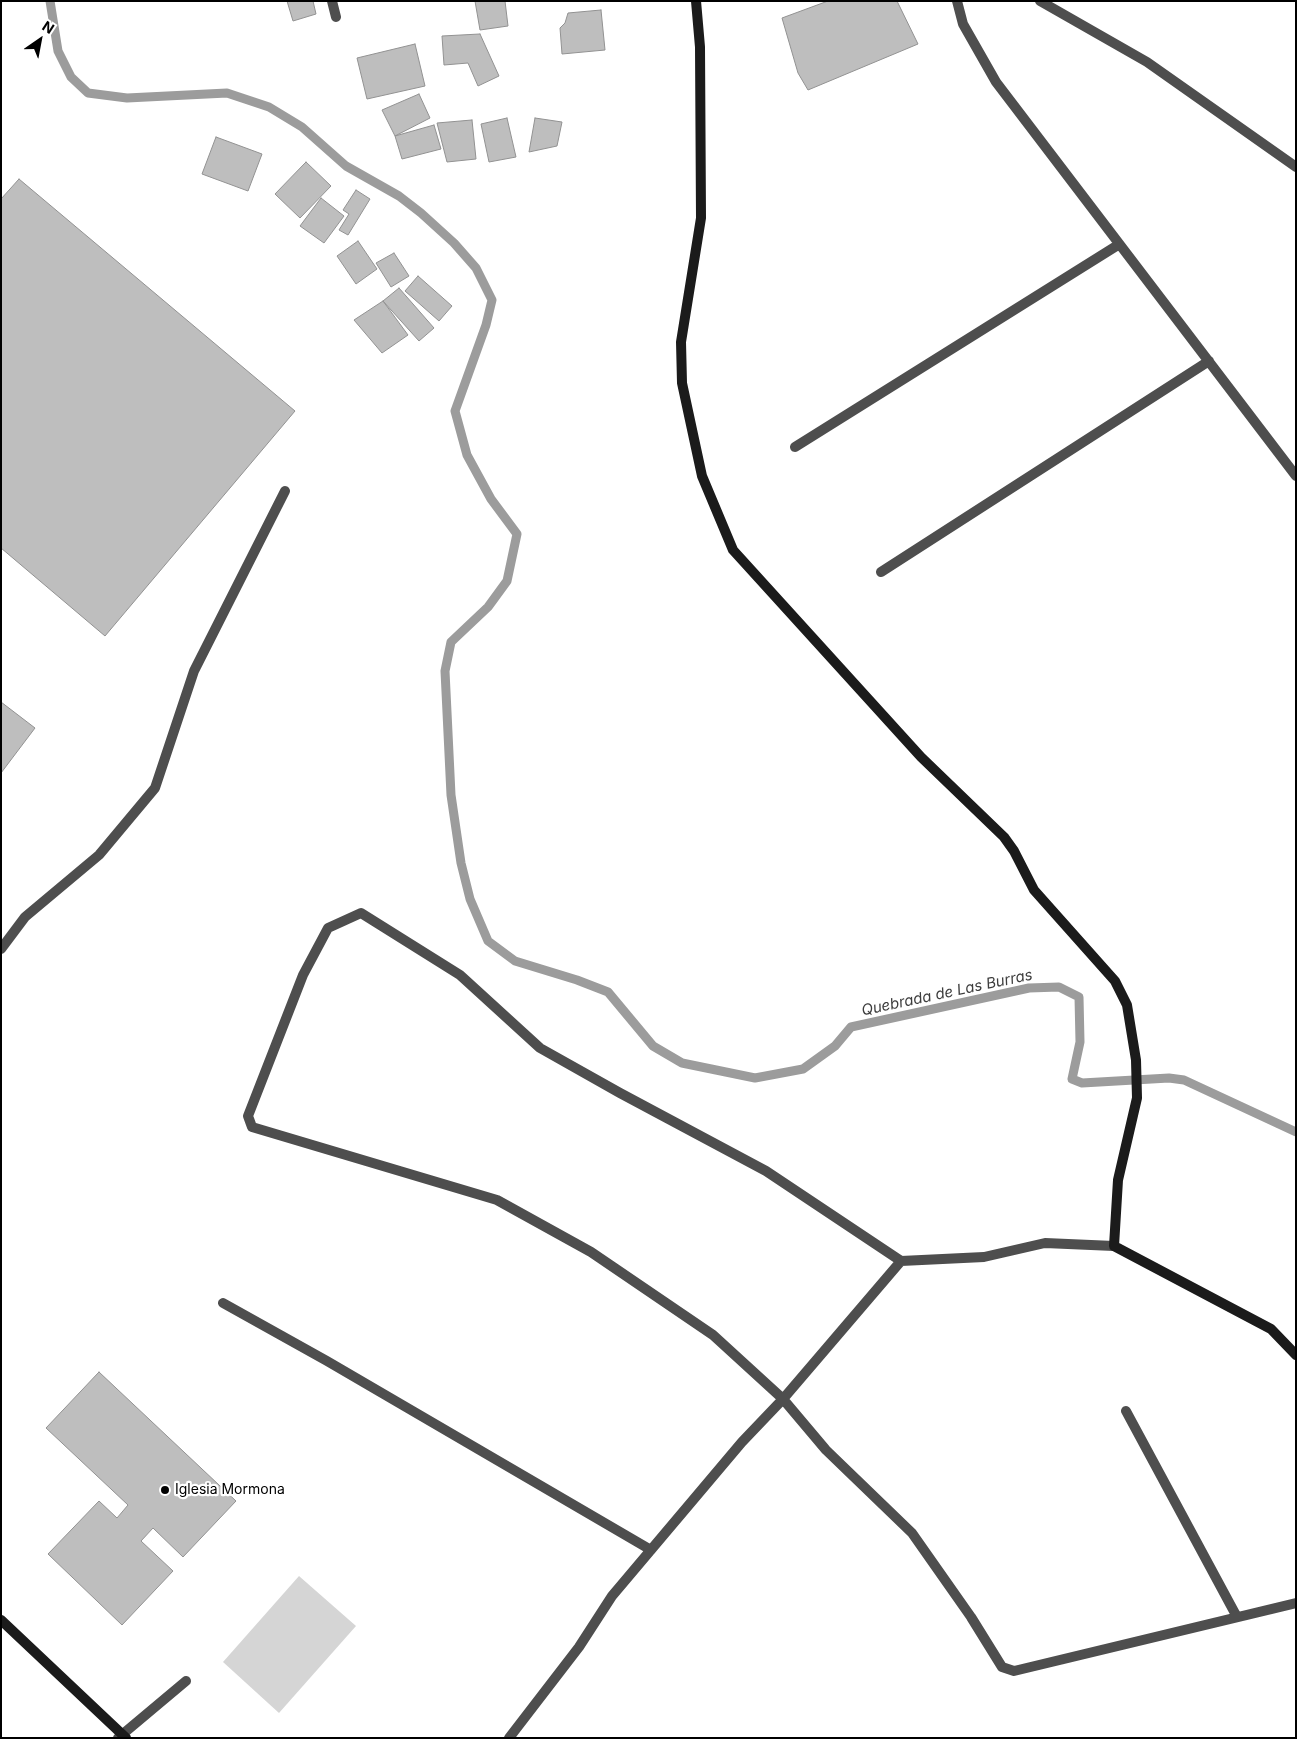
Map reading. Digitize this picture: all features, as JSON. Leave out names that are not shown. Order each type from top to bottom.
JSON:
[{"type":"street","points":[[332,1],[336,17]]},
{"type":"street","points":[[696,1],[700,46],[701,218],[681,342],[682,383],[702,476],[733,550],[921,757],[1004,837],[1014,851],[1034,890],[1115,981],[1127,1005],[1136,1060],[1137,1098],[1118,1180],[1114,1246]]},
{"type":"street","points":[[957,1],[964,24],[996,82],[1118,245],[1296,476]]},
{"type":"street","points":[[1040,1],[1147,62],[1296,167]]},
{"type":"street","points":[[795,447],[1118,245]]},
{"type":"street","points":[[881,572],[1209,361]]},
{"type":"street","points":[[1,949],[25,918],[99,855],[155,788],[194,671],[286,491]]},
{"type":"street","points":[[1296,1355],[1271,1329],[1114,1246],[1045,1243],[984,1257],[901,1261],[766,1171],[540,1048],[460,975],[361,913],[328,928],[303,974],[248,1116],[252,1127],[497,1200],[591,1252],[713,1335],[783,1400],[826,1450],[912,1533],[971,1616],[1002,1666],[1014,1671],[1296,1604]]},
{"type":"street","points":[[509,1738],[579,1647],[612,1596],[742,1442],[783,1400],[901,1261]]},
{"type":"street","points":[[223,1303],[327,1361],[650,1550]]},
{"type":"street","points":[[1126,1411],[1237,1617]]},
{"type":"street","points":[[1,1620],[122,1736],[186,1681]]},
{"type":"shaded area","points":[[299,1576],[356,1626],[279,1713],[223,1662]]},
{"type":"building","points":[[287,1],[313,1],[316,14],[293,21]]},
{"type":"building","points":[[475,1],[505,1],[508,26],[480,30]]},
{"type":"building","points":[[828,1],[897,1],[918,44],[808,90],[798,73],[782,18]]},
{"type":"building","points":[[601,10],[605,50],[562,54],[560,28],[565,23],[568,13]]},
{"type":"building","points":[[480,34],[499,76],[478,86],[468,63],[444,65],[442,36]]},
{"type":"building","points":[[415,44],[425,86],[367,99],[357,58]]},
{"type":"building","points":[[419,94],[430,118],[395,136],[382,110]]},
{"type":"building","points":[[507,118],[516,157],[489,162],[481,124]]},
{"type":"building","points":[[535,118],[562,122],[557,146],[529,152]]},
{"type":"building","points":[[472,120],[476,159],[447,162],[437,123]]},
{"type":"building","points":[[434,125],[441,149],[402,159],[395,136]]},
{"type":"building","points":[[216,137],[262,154],[248,191],[202,174]]},
{"type":"building","points":[[306,162],[331,186],[300,218],[275,194]]},
{"type":"building","points":[[19,179],[295,411],[105,636],[1,548],[1,199]]},
{"type":"building","points":[[356,190],[370,199],[348,235],[339,230],[349,214],[343,210]]},
{"type":"building","points":[[321,198],[344,216],[324,243],[300,226]]},
{"type":"building","points":[[358,241],[377,269],[356,284],[337,256]]},
{"type":"building","points":[[394,253],[409,276],[391,287],[376,263]]},
{"type":"building","points":[[418,276],[452,306],[439,321],[405,291]]},
{"type":"building","points":[[399,288],[434,328],[419,341],[383,301]]},
{"type":"building","points":[[383,301],[408,335],[382,353],[354,320]]},
{"type":"building","points":[[1,702],[35,728],[1,773]]},
{"type":"building","points":[[99,1372],[236,1501],[183,1557],[153,1528],[141,1541],[173,1571],[122,1625],[48,1554],[99,1501],[117,1518],[128,1505],[46,1428]]},
{"type":"waterway","name":"Quebrada de Las Burras","points":[[50,1],[58,51],[71,77],[88,93],[127,98],[227,93],[269,107],[302,127],[346,166],[399,196],[421,213],[454,243],[476,268],[492,300],[486,325],[455,411],[467,455],[491,499],[517,534],[507,581],[488,607],[451,642],[445,671],[451,795],[461,863],[470,899],[488,941],[515,961],[577,980],[608,992],[653,1046],[682,1063],[755,1078],[803,1069],[835,1046],[851,1027],[1029,988],[1059,987],[1079,997],[1080,1042],[1072,1079],[1082,1083],[1169,1078],[1184,1080],[1296,1132]]},
{"type":"place","name":"Iglesia Mormona","points":[[165,1490]]}]
